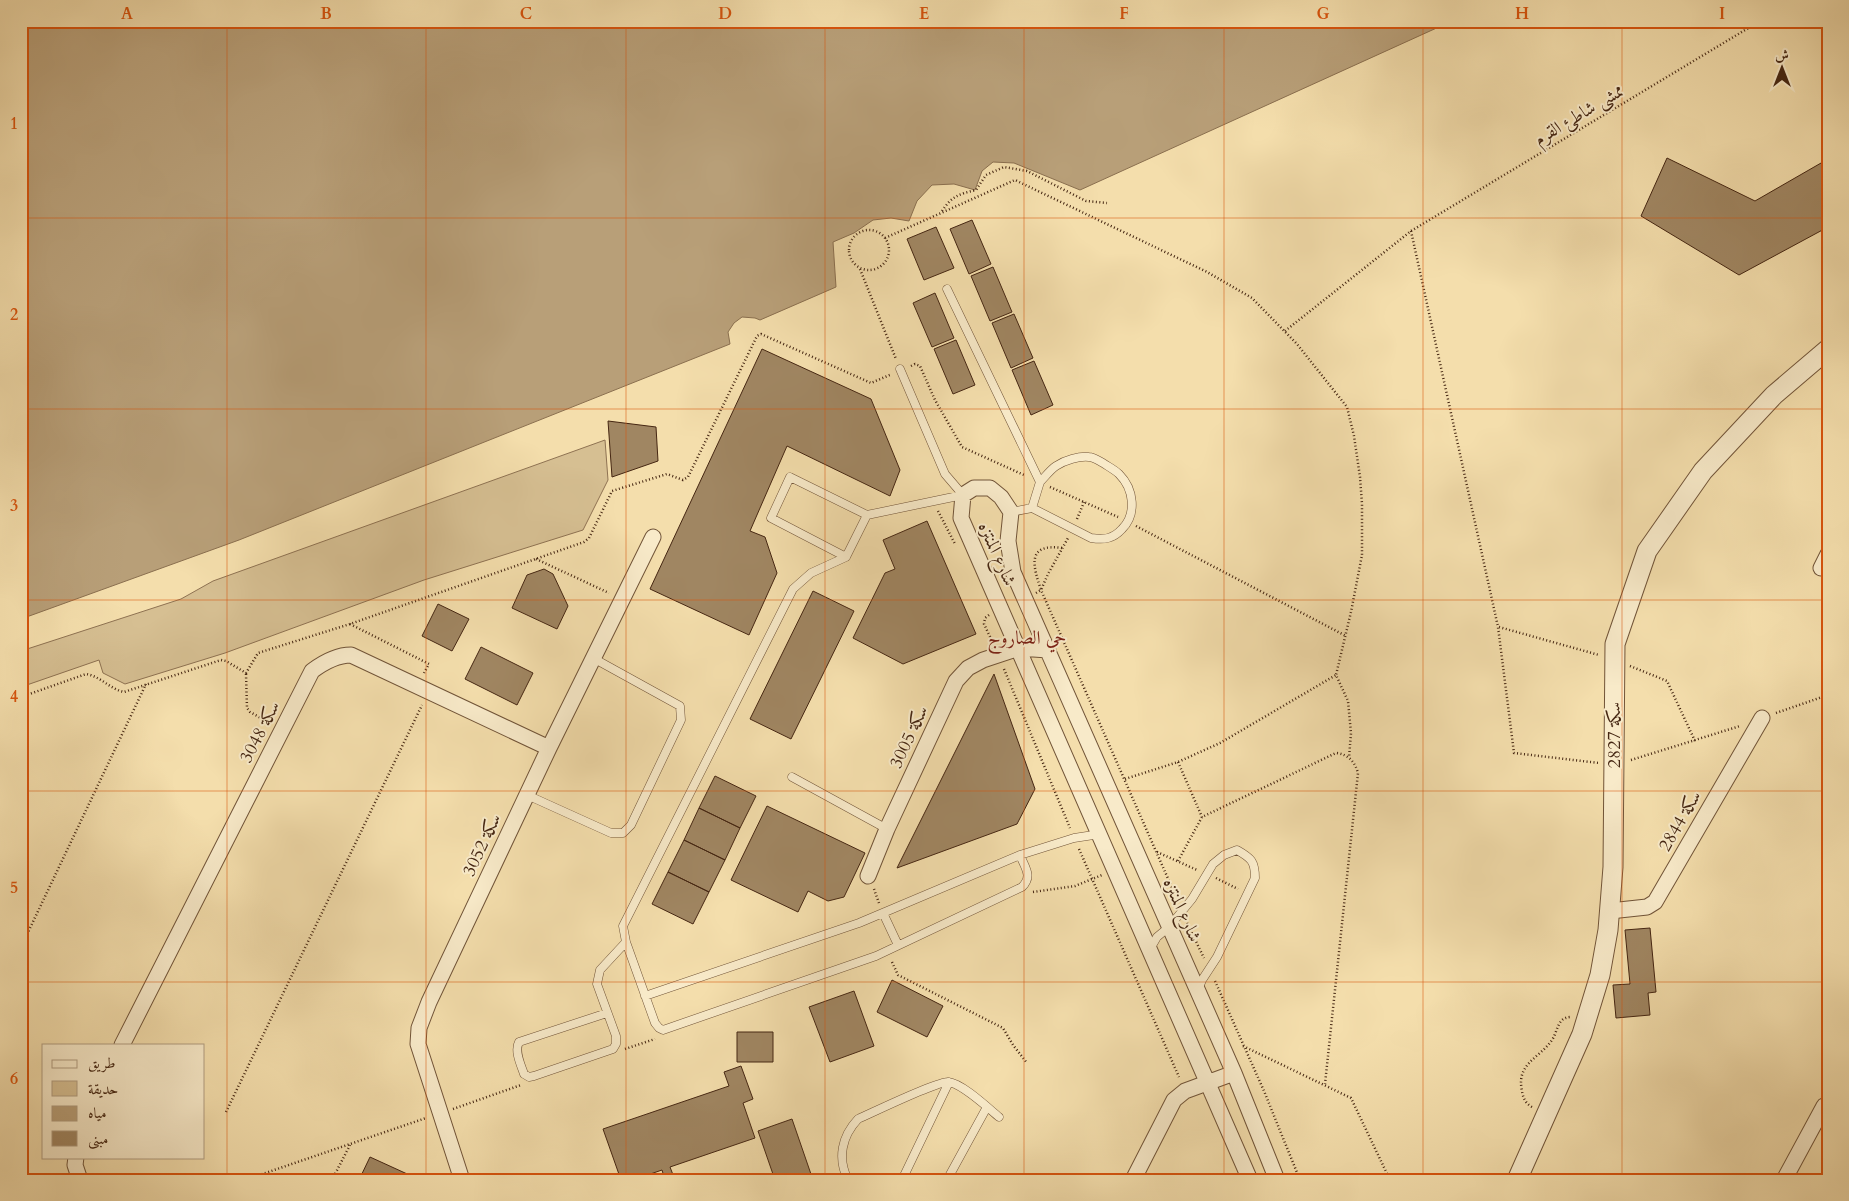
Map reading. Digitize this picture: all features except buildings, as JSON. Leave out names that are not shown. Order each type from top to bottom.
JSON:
[{"type":"street","name":"سكة 2827","points":[[1517,1180],[1585,1024],[1600,975],[1610,910],[1613,868],[1615,644],[1647,551],[1703,470],[1774,396],[1828,349]]},
{"type":"street","name":"شارع المنتزه","points":[[1250,1180],[961,518],[963,495],[974,488],[990,488],[1001,497],[1011,512],[1008,541],[1014,572],[1234,1073],[1277,1180]]},
{"type":"street","name":"سكة 3052","points":[[462,1180],[418,1044],[418,1028],[549,748],[653,537]]},
{"type":"street","points":[[1019,648],[1048,650]]},
{"type":"street","name":"سكة 3005","points":[[868,876],[887,829],[956,681],[968,668],[983,660],[1019,648]]},
{"type":"street","name":"سكة 3048","points":[[123,1044],[312,671],[321,664],[342,655],[352,655],[549,748]]},
{"type":"street","points":[[1050,719],[1073,709]]},
{"type":"street","name":"سكة 2844","points":[[1610,910],[1647,906],[1655,902],[1762,718]]},
{"type":"street","points":[[1133,1180],[1174,1100],[1185,1091],[1234,1073]]},
{"type":"street","points":[[1784,1180],[1827,1106]]},
{"type":"street","points":[[76,1158],[75,1165],[80,1180]]},
{"type":"lane","points":[[947,289],[1040,482]]},
{"type":"lane","points":[[846,557],[771,518],[790,477],[867,515],[963,495],[945,474],[900,370]]},
{"type":"lane","points":[[1011,512],[1032,508],[1091,538],[1101,540],[1110,538],[1120,532],[1129,522],[1132,511],[1132,495],[1120,474],[1091,456],[1074,458],[1056,466],[1040,482],[1032,508]]},
{"type":"lane","points":[[867,515],[846,557],[811,573],[793,589],[624,926],[626,942],[655,1023],[663,1030],[876,956],[1022,887],[1027,882],[1028,876],[1020,855]]},
{"type":"lane","points":[[527,796],[610,834],[623,833],[631,825],[681,720],[680,706],[594,658]]},
{"type":"lane","points":[[792,777],[887,829]]},
{"type":"lane","points":[[645,996],[850,926],[1020,855],[1074,838],[1100,834]]},
{"type":"lane","points":[[1150,949],[1157,937],[1169,927],[1192,899],[1213,864],[1237,850],[1248,857],[1256,866],[1256,878],[1202,980],[1198,993]]},
{"type":"lane","points":[[884,913],[898,945]]},
{"type":"lane","points":[[607,1013],[519,1042],[517,1052],[524,1074],[529,1077],[534,1076],[613,1049],[616,1044],[616,1036],[597,984],[600,970],[626,942]]},
{"type":"lane","points":[[902,1180],[949,1082]]},
{"type":"lane","points":[[848,1180],[843,1170],[842,1148],[849,1128],[858,1119],[931,1087],[949,1082],[957,1085],[999,1117]]},
{"type":"lane","points":[[947,1180],[987,1107]]},
{"type":"path","name":"ممشى شاطئ القرم","points":[[1284,332],[1411,231],[1760,21]]},
{"type":"path","points":[[942,212],[949,200],[960,194],[976,190],[986,175],[1004,167],[1027,171],[1086,201],[1106,203]]},
{"type":"path","points":[[885,238],[1015,180],[1207,272],[1252,298],[1297,344],[1347,407],[1354,436],[1360,477],[1362,555],[1346,636],[1336,675],[1348,701],[1351,733],[1350,758]]},
{"type":"path","points":[[860,268],[874,270],[885,263],[890,251],[889,244],[880,233],[868,230],[852,240],[850,246],[851,259],[860,268],[900,370]]},
{"type":"path","points":[[1411,231],[1498,627],[1514,753],[1613,765],[1696,741],[1667,681],[1615,659],[1498,627]]},
{"type":"path","points":[[282,730],[250,712],[247,708],[246,673],[258,653],[350,624],[584,542],[589,538],[612,490],[668,474],[683,480],[688,477],[757,336],[761,334],[870,383],[915,364],[920,366],[935,400],[962,446],[1129,522],[1346,636]]},
{"type":"path","points":[[1025,599],[1041,590],[1073,529],[1084,502]]},
{"type":"path","points":[[1062,548],[1045,548],[1037,552],[1034,559],[1034,569],[1041,590],[1182,912],[1244,1046],[1300,1180]]},
{"type":"path","points":[[536,559],[622,600]]},
{"type":"path","points":[[226,1112],[424,703],[412,696],[429,664],[350,624]]},
{"type":"path","points":[[21,697],[86,674],[118,691],[124,692],[221,660],[246,673]]},
{"type":"path","points":[[1107,785],[1178,762],[1242,731],[1336,675]]},
{"type":"path","points":[[21,946],[146,684]]},
{"type":"path","points":[[1178,861],[1202,818],[1336,753],[1344,754],[1350,758],[1357,767],[1358,773],[1325,1084]]},
{"type":"path","points":[[1178,762],[1202,818]]},
{"type":"path","points":[[868,876],[884,913]]},
{"type":"path","points":[[892,962],[898,975],[1003,1028],[1027,1063]]},
{"type":"path","points":[[1535,1111],[1527,1104],[1522,1093],[1521,1082],[1524,1068],[1551,1040],[1560,1021],[1564,1018],[1569,1017],[1585,1024]]},
{"type":"path","points":[[1244,1046],[1351,1098],[1390,1180]]},
{"type":"path","points":[[332,1180],[350,1144]]},
{"type":"green space","points":[[605,440],[608,480],[583,530],[424,580],[225,653],[125,684],[103,673],[99,660],[21,687],[21,651],[181,599],[213,581]]},
{"type":"water","points":[[21,21],[1452,21],[1080,190],[1014,163],[993,162],[982,171],[975,190],[954,184],[932,185],[917,201],[909,221],[891,218],[873,220],[854,233],[833,242],[836,287],[760,320],[742,317],[734,323],[728,332],[730,344],[239,540],[21,619]]},
{"type":"district","name":"حي الصاروج","points":[[1027,638]]}]
